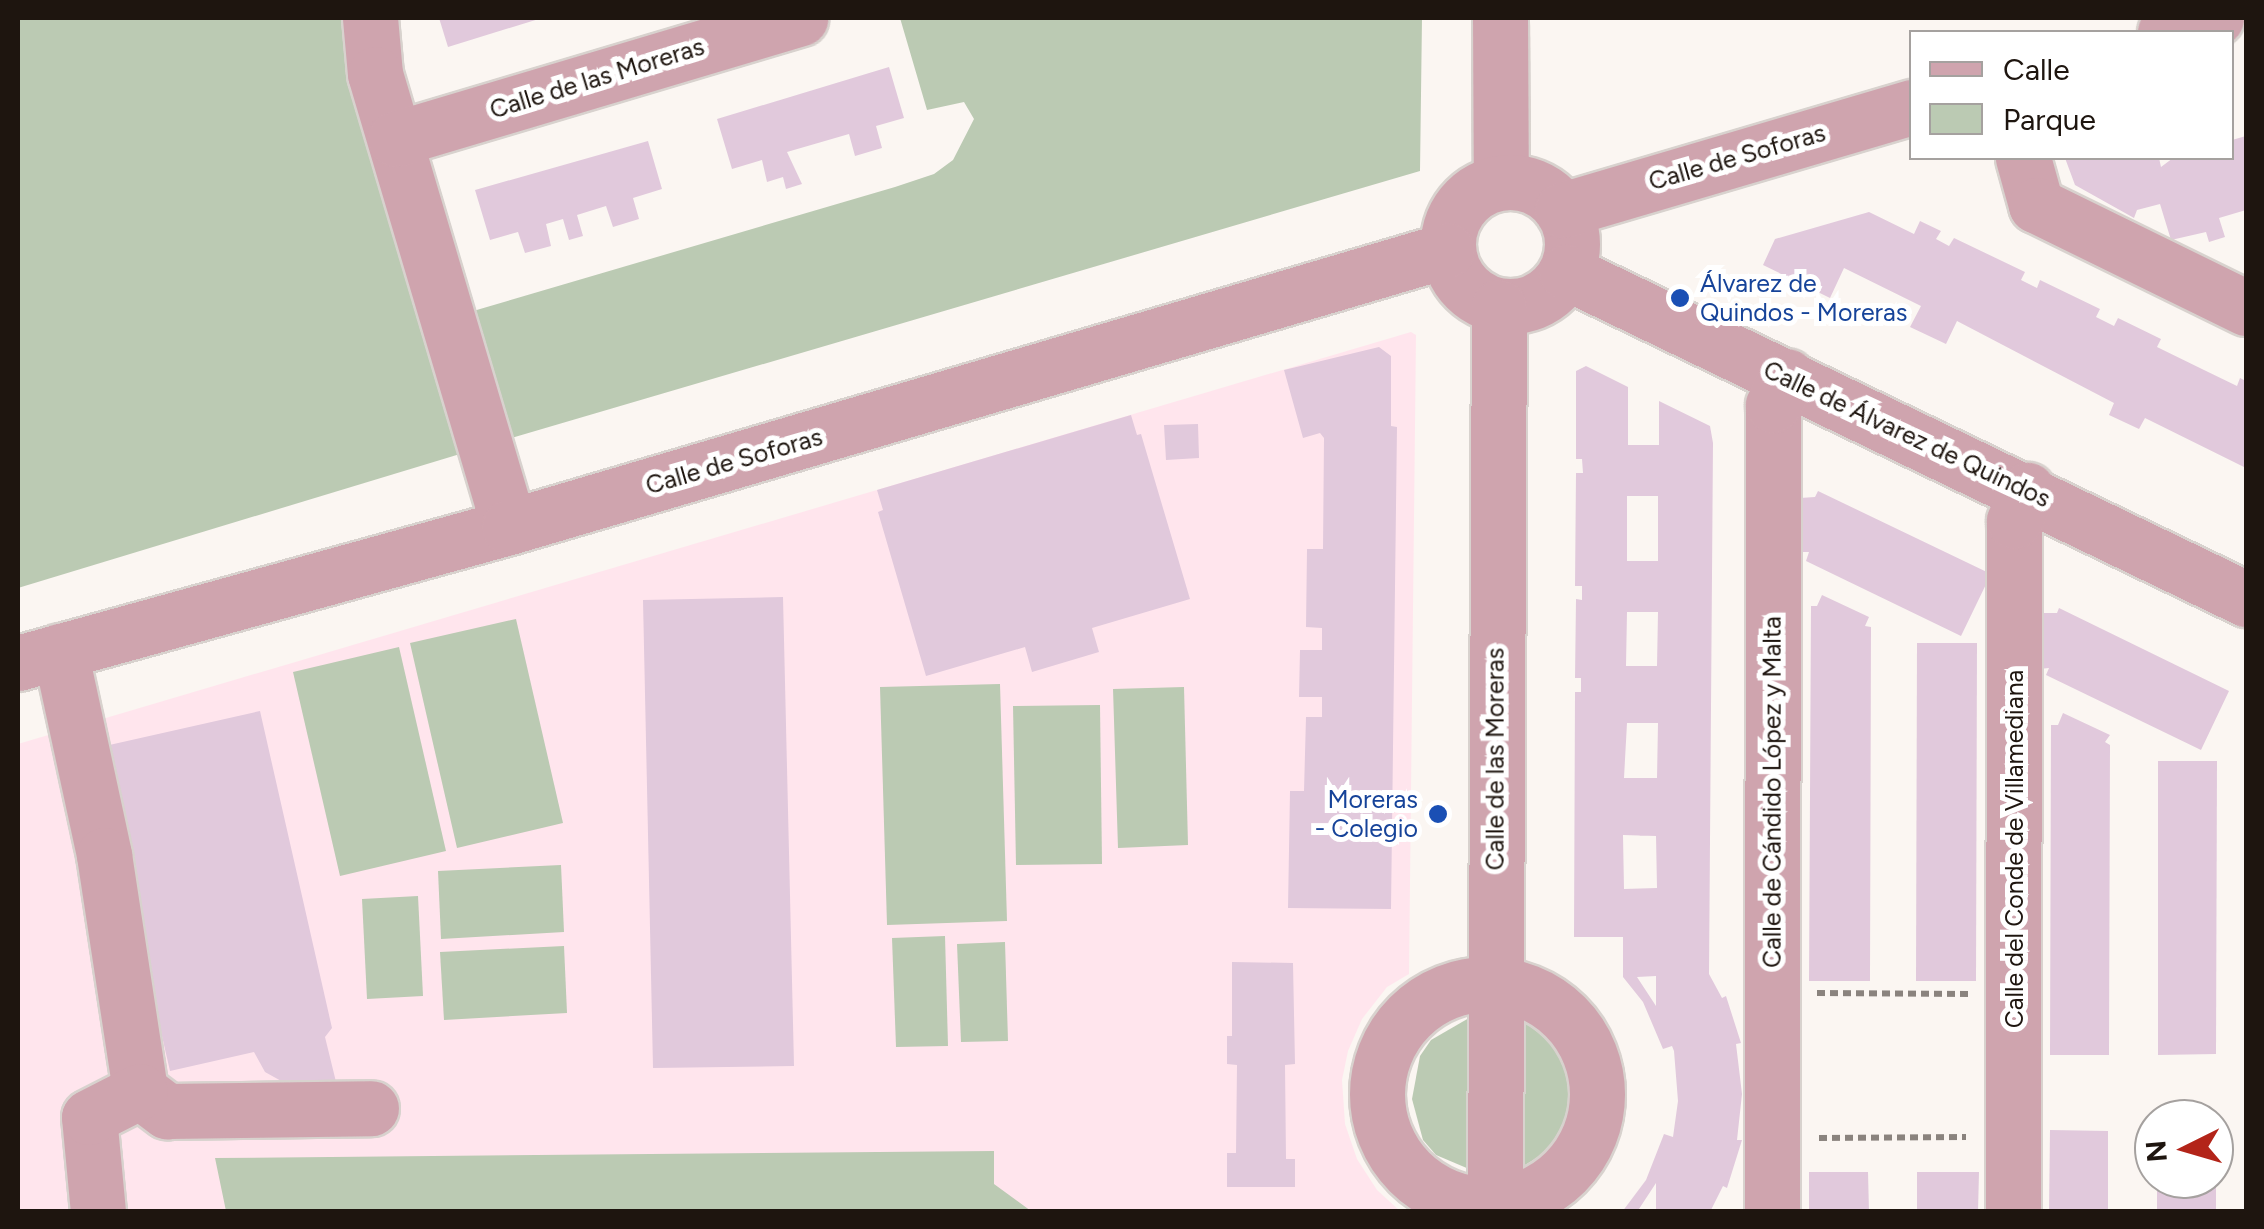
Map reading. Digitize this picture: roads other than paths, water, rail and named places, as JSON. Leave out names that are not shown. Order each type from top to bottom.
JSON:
[{"type":"street","points":[[370,18],[375,74],[510,527]]},
{"type":"street","name":"Calle de las Moreras","points":[[395,139],[800,18]]},
{"type":"street","points":[[1500,18],[1501,182]]},
{"type":"street","points":[[2172,30],[2216,18]]},
{"type":"street","name":"Calle de Soforas","points":[[1562,210],[1909,108]]},
{"type":"street","points":[[2024,160],[2036,205],[2246,308]]},
{"type":"street","points":[[1501,182],[1536,186],[1562,210],[1571,229],[1572,251],[1566,272],[1538,300],[1499,306],[1464,287],[1447,250],[1455,213],[1482,187],[1501,182]]},
{"type":"street","name":"Calle de Soforas","points":[[39,656],[510,527],[1447,250]]},
{"type":"street","name":"Calle de Álvarez de Quindos","points":[[1566,272],[2028,490],[2246,599]]},
{"type":"street","name":"Calle de las Moreras","points":[[1495,1208],[1499,306]]},
{"type":"street","name":"Calle de Cándido López y Malta","points":[[1772,1212],[1774,404],[1787,376]]},
{"type":"street","name":"Calle del Conde de Villamediana","points":[[2012,1212],[2014,520],[2028,490]]},
{"type":"street","points":[[39,656],[104,855],[140,1091],[167,1111],[371,1108]]},
{"type":"street","points":[[1494,983],[1529,991],[1560,1010],[1584,1040],[1596,1075],[1596,1112],[1584,1148],[1561,1177],[1529,1197],[1495,1208],[1457,1202],[1425,1186],[1398,1162],[1382,1130],[1376,1094],[1382,1058],[1398,1026],[1424,1002],[1457,986],[1494,983]]},
{"type":"street","points":[[98,1212],[89,1117],[140,1091]]},
{"type":"place","name":"Álvarez de Quindos - Moreras","points":[[1680,298]]},
{"type":"place","name":"Moreras - Colegio","points":[[1438,814]]}]
